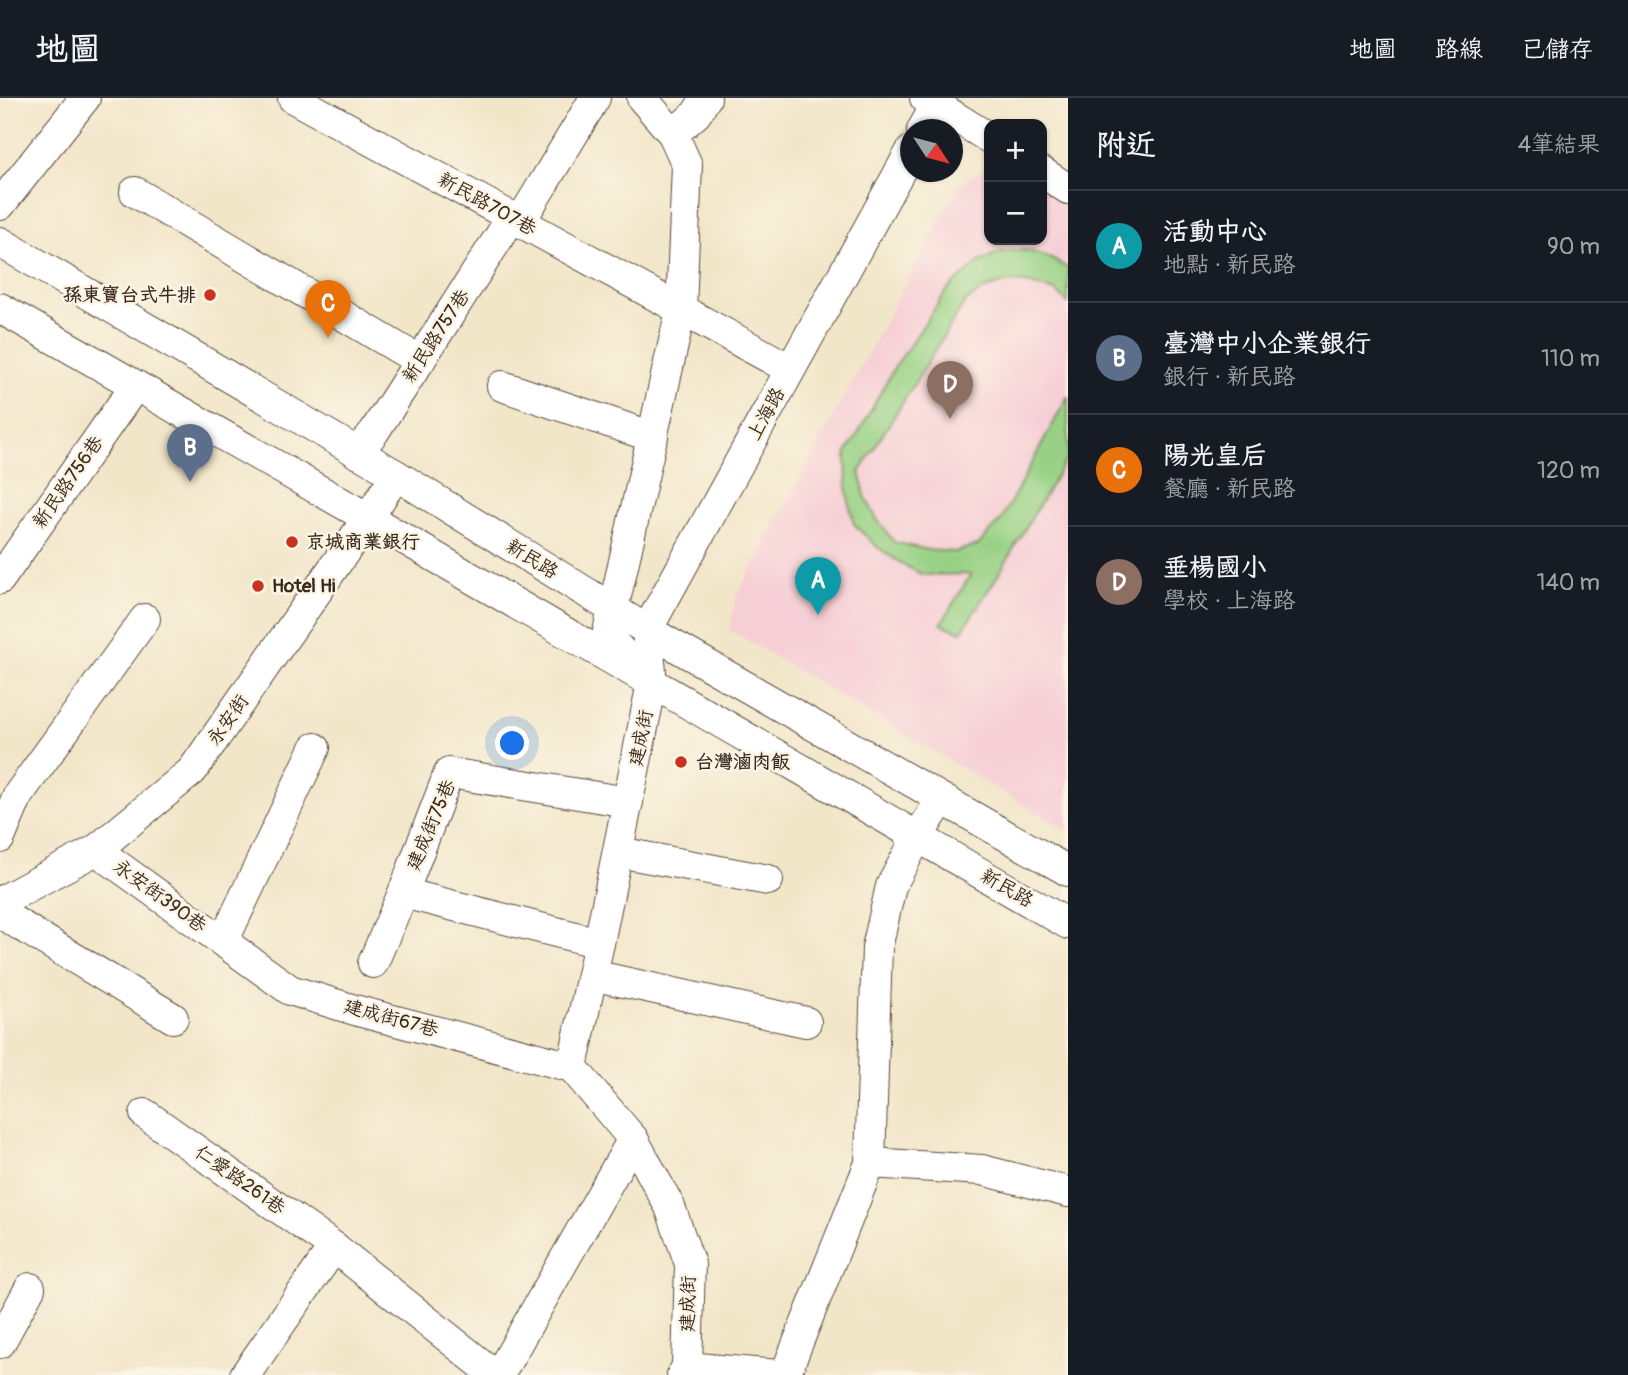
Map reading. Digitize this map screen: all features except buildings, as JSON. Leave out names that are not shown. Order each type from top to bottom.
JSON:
[{"type":"street","points":[[0,205],[85,98]]},
{"type":"street","name":"新民路707巷","points":[[293,98],[790,369]]},
{"type":"street","name":"新民路757巷","points":[[357,453],[374,432],[595,98]]},
{"type":"street","name":"建成街","points":[[642,98],[673,134],[687,164],[681,310],[607,636],[652,683],[572,1067],[633,1139],[670,1207],[690,1264],[685,1371]]},
{"type":"street","points":[[673,134],[696,114],[706,98]]},
{"type":"street","points":[[931,108],[984,135]]},
{"type":"street","name":"上海路","points":[[647,630],[900,171]]},
{"type":"street","points":[[1047,175],[1068,189]]},
{"type":"street","points":[[135,192],[420,361]]},
{"type":"street","name":"新民路","points":[[0,242],[396,475],[647,630],[1068,871]]},
{"type":"street","name":"新民路","points":[[0,308],[1068,924]]},
{"type":"street","name":"新民路756巷","points":[[0,579],[135,386]]},
{"type":"street","points":[[502,386],[653,437]]},
{"type":"street","name":"永安街","points":[[0,902],[96,850],[192,771],[396,475]]},
{"type":"street","points":[[0,838],[18,795],[145,619]]},
{"type":"street","points":[[647,630],[652,683]]},
{"type":"street","points":[[223,942],[315,748]]},
{"type":"street","name":"建成街75巷","points":[[373,963],[449,773],[628,802]]},
{"type":"street","points":[[785,1375],[870,1163],[877,948],[891,886],[942,799]]},
{"type":"street","name":"永安街390巷","points":[[96,850],[223,942]]},
{"type":"street","points":[[618,852],[768,880]]},
{"type":"street","points":[[403,893],[599,943]]},
{"type":"street","points":[[0,912],[173,1018]]},
{"type":"street","name":"建成街67巷","points":[[223,942],[290,990],[358,1011],[572,1067]]},
{"type":"street","points":[[592,975],[806,1022]]},
{"type":"street","name":"仁愛路261巷","points":[[145,1114],[334,1247],[497,1375]]},
{"type":"street","points":[[497,1375],[633,1139]]},
{"type":"street","points":[[870,1163],[982,1170],[1068,1192]]},
{"type":"street","points":[[245,1375],[334,1247]]},
{"type":"street","points":[[0,1343],[30,1288]]},
{"type":"street","points":[[685,1371],[778,1375]]},
{"type":"shaded area","points":[[984,168],[984,245],[1047,245],[1047,189],[1068,204],[1068,831],[729,630],[736,597],[958,186]]},
{"type":"green space","points":[[1026,250],[1048,257],[1068,268],[1068,303],[1056,291],[1026,283],[1009,282],[985,289],[965,302],[860,471],[865,496],[876,518],[894,542],[928,550],[954,552],[978,545],[1001,520],[1068,396],[1068,456],[961,632],[941,624],[971,574],[923,575],[877,547],[854,524],[847,487],[846,453],[893,370],[948,289],[979,262],[1000,252]]},
{"type":"place","name":"孫東寶台式牛排","points":[[210,295]]},
{"type":"place","name":"陽光皇后","points":[[328,338]]},
{"type":"place","name":"垂楊國小","points":[[950,419]]},
{"type":"place","name":"臺灣中小企業銀行","points":[[190,482]]},
{"type":"place","name":"京城商業銀行","points":[[292,542]]},
{"type":"place","name":"Hotel Hi","points":[[258,586]]},
{"type":"place","name":"活動中心","points":[[818,615]]},
{"type":"place","name":"台灣滷肉飯","points":[[681,762]]}]
